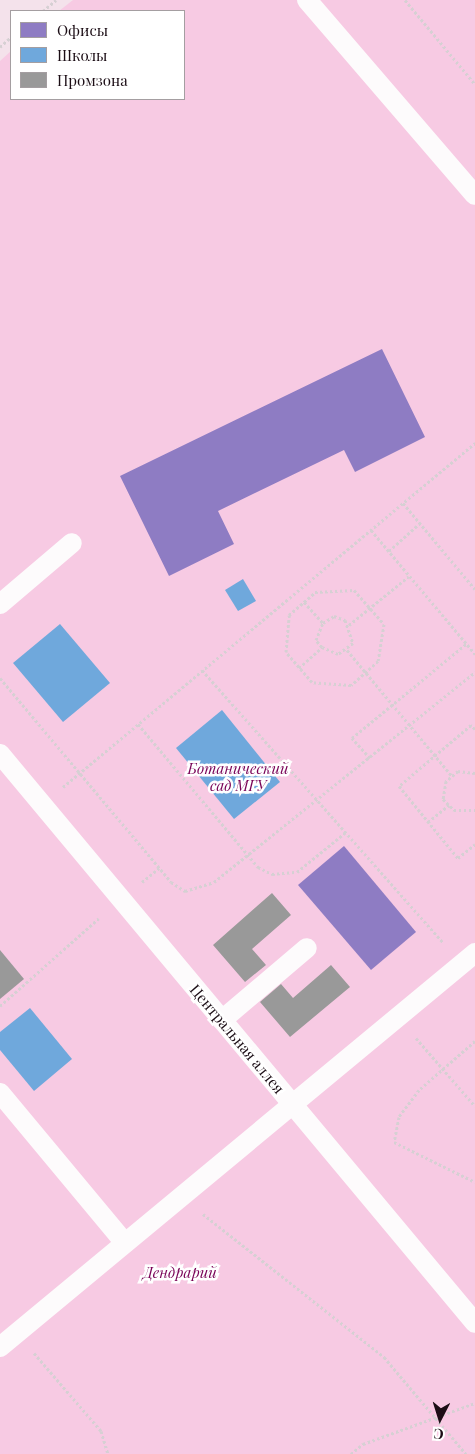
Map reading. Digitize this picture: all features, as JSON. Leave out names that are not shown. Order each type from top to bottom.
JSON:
[{"type":"lane","points":[[307,0],[475,195]]},
{"type":"lane","points":[[0,604],[72,543]]},
{"type":"lane","name":"Центральная аллея","points":[[0,754],[475,1323]]},
{"type":"lane","points":[[222,1020],[307,948]]},
{"type":"lane","points":[[0,1347],[468,958]]},
{"type":"lane","points":[[0,1093],[125,1243]]},
{"type":"path","points":[[43,10],[56,0]]},
{"type":"path","points":[[405,0],[475,84]]},
{"type":"path","points":[[0,47],[10,38]]},
{"type":"path","points":[[42,805],[475,443]]},
{"type":"path","points":[[403,503],[475,589]]},
{"type":"path","points":[[389,551],[420,523]]},
{"type":"path","points":[[371,530],[475,654]]},
{"type":"path","points":[[349,625],[409,576]]},
{"type":"path","points":[[354,590],[384,624],[378,661],[351,685],[312,682],[286,652],[289,615],[304,602],[314,592],[354,590]]},
{"type":"path","points":[[304,602],[323,623]]},
{"type":"path","points":[[334,616],[349,625],[353,643],[347,650],[330,654],[322,647],[316,640],[323,623],[334,616]]},
{"type":"path","points":[[370,758],[352,738],[466,644]]},
{"type":"path","points":[[299,668],[322,647]]},
{"type":"path","points":[[347,650],[452,776]]},
{"type":"path","points":[[202,670],[346,832],[468,958]]},
{"type":"path","points":[[0,678],[159,868],[185,891],[201,889],[248,855],[318,801],[475,672]]},
{"type":"path","points":[[138,724],[258,867],[285,876],[297,872],[346,832]]},
{"type":"path","points":[[475,729],[471,725],[399,786],[458,858],[475,844]]},
{"type":"path","points":[[475,773],[458,771],[446,781],[443,799],[454,810],[475,810]]},
{"type":"path","points":[[428,822],[449,805]]},
{"type":"path","points":[[0,1006],[159,868]]},
{"type":"path","points":[[398,1017],[441,1069],[475,1106]]},
{"type":"path","points":[[475,1041],[441,1069],[399,1117],[394,1142],[475,1182]]},
{"type":"path","points":[[183,1194],[216,1228],[384,1357],[439,1418],[466,1454]]},
{"type":"path","points":[[16,1334],[101,1431],[108,1454]]},
{"type":"path","points":[[351,1454],[363,1444],[439,1418],[475,1403]]},
{"type":"green space","name":"Ботанический сад МГУ","points":[[73,0],[475,0],[475,1454],[0,1454],[0,61],[10,52],[10,100],[185,100],[185,10],[60,10]]},
{"type":"building: Офисы","points":[[382,349],[425,437],[355,472],[344,450],[218,511],[234,544],[169,576],[120,476]]},
{"type":"building: Офисы","points":[[344,846],[416,932],[371,970],[298,885]]},
{"type":"building: Школы","points":[[243,579],[256,601],[238,611],[225,590]]},
{"type":"building: Школы","points":[[60,624],[110,683],[63,722],[13,663]]},
{"type":"building: Школы","points":[[222,710],[280,782],[234,819],[176,748]]},
{"type":"building: Школы","points":[[30,1008],[72,1059],[34,1091],[0,1050],[0,1032]]},
{"type":"building: Промзона","points":[[272,893],[291,915],[252,949],[266,965],[245,982],[213,945]]},
{"type":"building: Промзона","points":[[0,950],[24,979],[0,999]]},
{"type":"building: Промзона","points":[[331,965],[350,987],[290,1037],[260,1002],[281,984],[293,998]]},
{"type":"park label","name":"Дендрарий","points":[[180,1273]]}]
